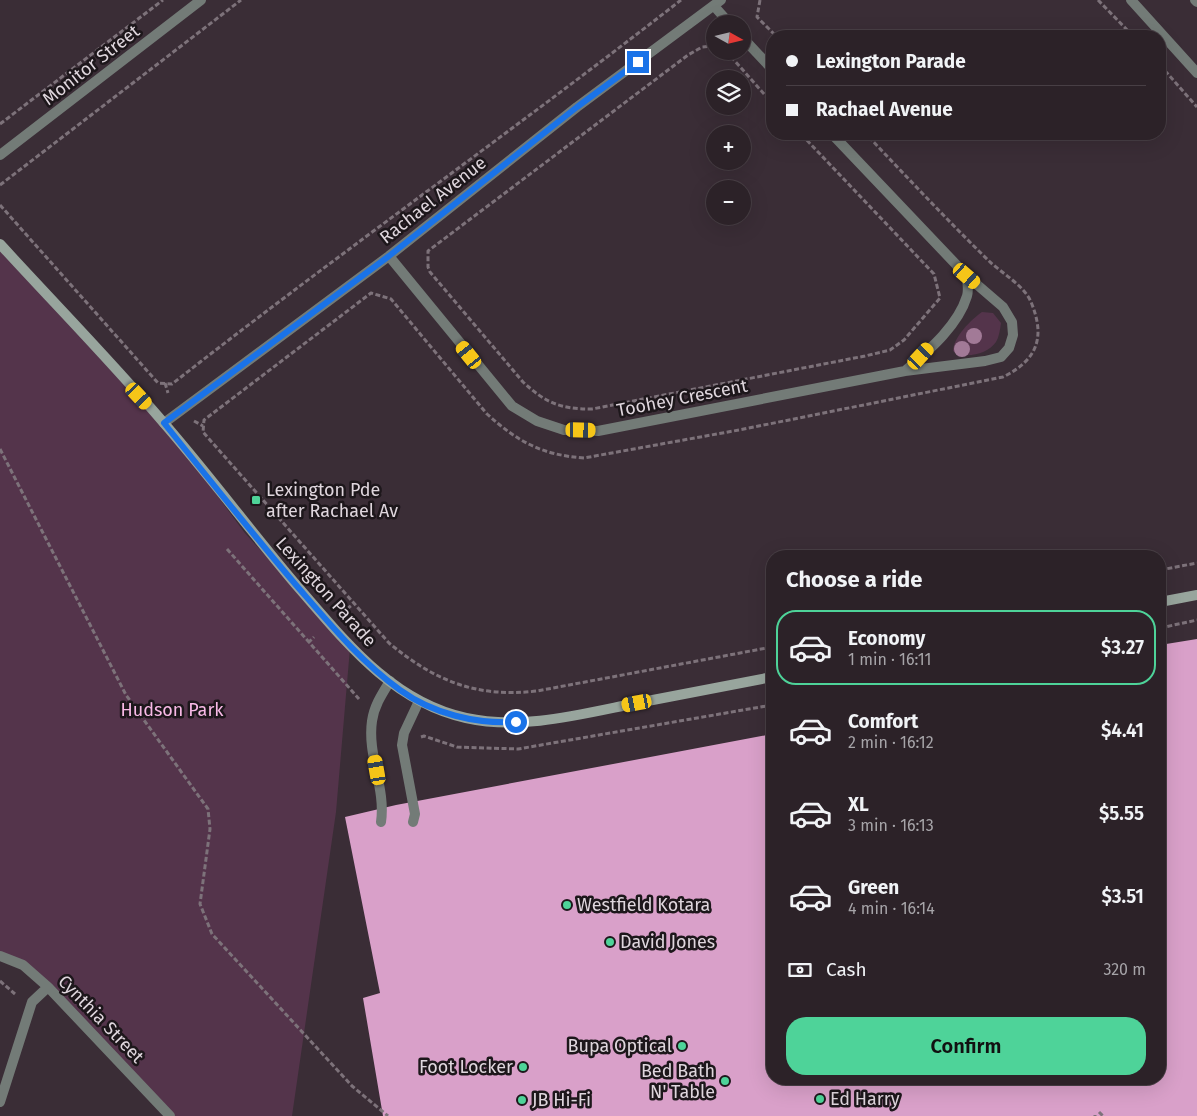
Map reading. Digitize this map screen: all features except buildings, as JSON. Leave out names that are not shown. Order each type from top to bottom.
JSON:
[{"type":"main road","name":"Lexington Parade","points":[[0,244],[164,423],[248,529],[350,648],[401,691],[433,708],[466,718],[497,723],[534,721],[598,711],[766,678]]},
{"type":"main road","points":[[1166,601],[1197,596]]},
{"type":"street","name":"Monitor Street","points":[[0,155],[201,0]]},
{"type":"street","points":[[1132,0],[1159,30]]},
{"type":"street","points":[[717,3],[724,15]]},
{"type":"street","name":"Rachael Avenue","points":[[164,423],[389,256],[577,107],[717,3]]},
{"type":"street","points":[[1166,38],[1197,73]]},
{"type":"street","points":[[751,47],[766,63]]},
{"type":"street","name":"Toohey Crescent","points":[[389,256],[512,406],[537,421],[564,430],[598,431],[905,371],[986,361],[1001,356],[1009,348],[1014,335],[1012,322],[1003,307],[967,276],[838,140]]},
{"type":"street","points":[[905,371],[959,315],[968,294],[967,276]]},
{"type":"street","points":[[381,822],[384,806],[373,751],[372,722],[378,703],[390,681]]},
{"type":"street","points":[[413,822],[415,814],[402,745],[404,733],[419,701]]},
{"type":"street","name":"Cynthia Street","points":[[0,956],[24,965],[48,987],[170,1116]]},
{"type":"street","points":[[0,1102],[32,1002],[48,987]]},
{"type":"path","points":[[0,124],[163,0]]},
{"type":"path","points":[[0,185],[241,0]]},
{"type":"path","points":[[0,205],[158,383],[172,384],[334,260],[458,171],[681,0]]},
{"type":"path","points":[[760,0],[758,17],[770,30]]},
{"type":"path","points":[[1098,0],[1127,30]]},
{"type":"path","points":[[706,47],[688,55],[428,251],[428,267],[430,272],[523,382],[538,396],[554,405],[571,409],[592,409],[865,356],[890,350],[904,340],[940,298],[934,274],[807,140]]},
{"type":"path","points":[[734,60],[766,96]]},
{"type":"path","points":[[1166,72],[1197,107]]},
{"type":"path","points":[[165,383],[168,394]]},
{"type":"path","points":[[194,421],[203,426]]},
{"type":"path","points":[[0,449],[126,695],[208,809],[210,829],[200,904],[212,934],[352,1086],[388,1116]]},
{"type":"path","points":[[227,549],[359,699]]},
{"type":"path","points":[[1166,569],[1197,562]]},
{"type":"path","points":[[347,609],[353,604]]},
{"type":"path","points":[[1166,627],[1197,620]]},
{"type":"path","points":[[308,643],[314,637]]},
{"type":"path","points":[[418,737],[424,736],[457,746],[518,750],[766,706]]},
{"type":"path","points":[[0,981],[15,994]]},
{"type":"path","points":[[1099,1112],[1103,1116]]},
{"type":"green space","name":"Hudson Park","points":[[0,244],[164,423],[244,532],[350,648],[336,812],[292,1116],[170,1116],[48,987],[0,956]]},
{"type":"green space","points":[[982,312],[993,313],[1001,323],[996,342],[987,350],[976,354],[963,355],[953,351],[960,334]]},
{"type":"place","name":"Lexington Pde after Rachael Av","points":[[256,500]]},
{"type":"place","name":"Westfield Kotara","points":[[567,905]]},
{"type":"place","name":"David Jones","points":[[610,942]]},
{"type":"place","name":"Bupa Optical","points":[[682,1046]]},
{"type":"place","name":"Foot Locker","points":[[523,1067]]},
{"type":"place","name":"Bed Bath N' Table","points":[[725,1081]]},
{"type":"place","name":"Ed Harry","points":[[820,1099]]},
{"type":"place","name":"JB Hi-Fi","points":[[522,1100]]},
{"type":"route","points":[[516,722],[497,723],[466,718],[433,708],[401,691],[350,648],[248,529],[164,423],[389,256],[577,107],[638,62]]}]
